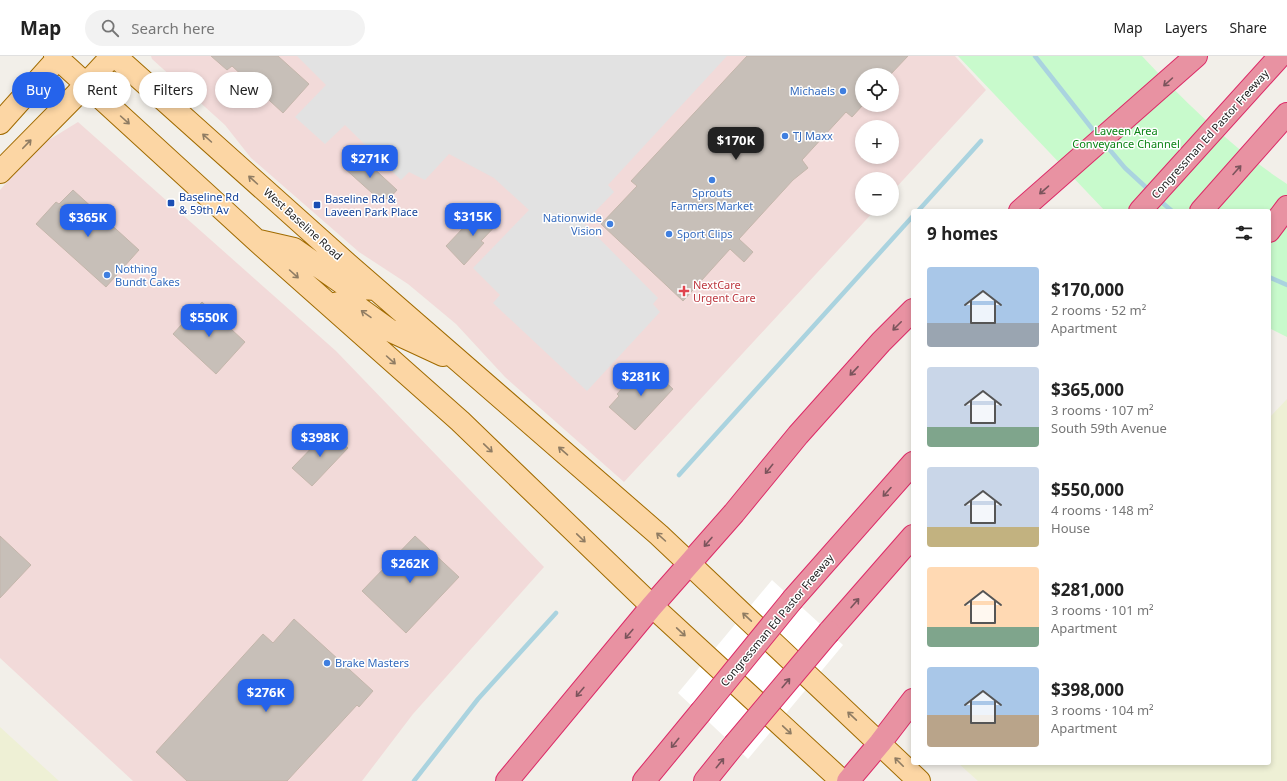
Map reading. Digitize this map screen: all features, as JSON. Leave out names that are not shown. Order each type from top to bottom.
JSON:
[{"type":"highway","points":[[1022,209],[1196,56]]},
{"type":"highway","name":"Congressman Ed Pastor Freeway","points":[[1142,209],[1280,56]]},
{"type":"highway","points":[[1206,205],[1287,114]]},
{"type":"highway","points":[[1271,228],[1287,208]]},
{"type":"highway","points":[[507,781],[652,606],[831,397],[881,342],[911,312]]},
{"type":"highway","name":"Congressman Ed Pastor Freeway","points":[[644,781],[793,599],[911,465]]},
{"type":"highway","points":[[705,781],[829,632],[911,538]]},
{"type":"highway","points":[[848,781],[911,703]]},
{"type":"main road","points":[[99,72],[114,56]]},
{"type":"main road","name":"West Baseline Road","points":[[114,56],[376,289],[690,563],[880,743]]},
{"type":"main road","points":[[0,123],[57,57],[73,72]]},
{"type":"main road","points":[[0,172],[73,98]]},
{"type":"main road","points":[[111,108],[256,240],[460,421],[652,606],[842,781]]},
{"type":"main road","points":[[256,240],[294,250],[348,287],[376,289]]},
{"type":"main road","points":[[330,305],[338,303],[347,304],[360,310],[389,330],[423,347],[463,364]]},
{"type":"main road","points":[[880,743],[919,781]]},
{"type":"shaded area","points":[[151,56],[955,56],[986,90],[899,184],[899,172],[855,172],[855,216],[870,216],[624,482],[505,377],[456,324],[408,284],[359,252],[251,158],[225,125],[206,108],[207,72],[166,72],[152,59]]},
{"type":"shaded area","points":[[297,56],[727,56],[608,185],[614,192],[584,223],[658,298],[653,304],[660,312],[587,391],[493,303],[500,295],[473,268],[529,210],[494,178],[449,154],[425,180],[409,172],[401,180],[345,125],[325,144],[295,117],[326,85]]},
{"type":"shaded area","points":[[78,122],[336,351],[544,567],[413,714],[362,781],[133,781],[0,658],[0,190],[39,146]]},
{"type":"green space","name":"Laveen Area Conveyance Channel","points":[[958,56],[1142,56],[1193,108],[1247,156],[1287,184],[1287,337],[1271,329],[1271,209],[1103,209]]},
{"type":"green space","points":[[1287,399],[1287,781],[978,781],[960,765],[1271,765],[1271,416]]},
{"type":"green space","points":[[0,727],[59,781],[0,781]]},
{"type":"pier","points":[[772,580],[843,645],[748,759],[678,693]]},
{"type":"building","points":[[211,56],[278,56],[309,84],[283,113],[272,103],[272,72],[239,72],[232,66],[227,70]]},
{"type":"building","points":[[747,56],[908,56],[897,68],[855,68],[855,112],[857,112],[852,117],[846,112],[802,160],[808,168],[793,180],[739,239],[753,252],[744,262],[730,249],[683,301],[601,224],[637,186],[631,181]]},
{"type":"building","points":[[355,154],[367,165],[369,164],[397,190],[388,200],[386,198],[382,202],[343,167]]},
{"type":"building","points":[[73,190],[139,250],[106,287],[36,224],[56,202],[59,204]]},
{"type":"building","points":[[487,208],[501,220],[481,241],[484,243],[464,265],[446,246],[465,226],[468,229]]},
{"type":"building","points":[[202,302],[245,342],[216,374],[173,334]]},
{"type":"building","points":[[647,365],[673,389],[635,430],[609,407],[619,396],[617,394],[636,373],[639,375]]},
{"type":"building","points":[[329,430],[348,448],[312,486],[292,468]]},
{"type":"building","points":[[0,536],[31,565],[0,598]]},
{"type":"building","points":[[415,536],[459,577],[406,633],[362,591]]},
{"type":"building","points":[[294,619],[373,691],[359,707],[357,705],[287,781],[187,781],[156,752],[263,634],[273,643]]},
{"type":"waterway","points":[[1035,56],[1097,135]]},
{"type":"waterway","points":[[920,209],[981,141]]},
{"type":"waterway","points":[[1104,143],[1125,168],[1150,191]]},
{"type":"waterway","points":[[1158,199],[1170,209]]},
{"type":"waterway","points":[[679,475],[911,218]]},
{"type":"waterway","points":[[1271,278],[1287,285]]},
{"type":"waterway","points":[[414,781],[478,699],[556,613]]},
{"type":"place","name":"Michaels","points":[[843,91]]},
{"type":"place","name":"TJ Maxx","points":[[785,136]]},
{"type":"place","name":"Sprouts Farmers Market","points":[[712,180]]},
{"type":"place","name":"Baseline Rd & 59th Av","points":[[171,203]]},
{"type":"place","name":"Baseline Rd & Laveen Park Place","points":[[317,205]]},
{"type":"place","name":"Nationwide Vision","points":[[610,224]]},
{"type":"place","name":"Sport Clips","points":[[669,234]]},
{"type":"place","name":"Nothing Bundt Cakes","points":[[107,275]]},
{"type":"place","name":"NextCare Urgent Care","points":[[684,291]]},
{"type":"place","name":"Brake Masters","points":[[327,663]]}]
